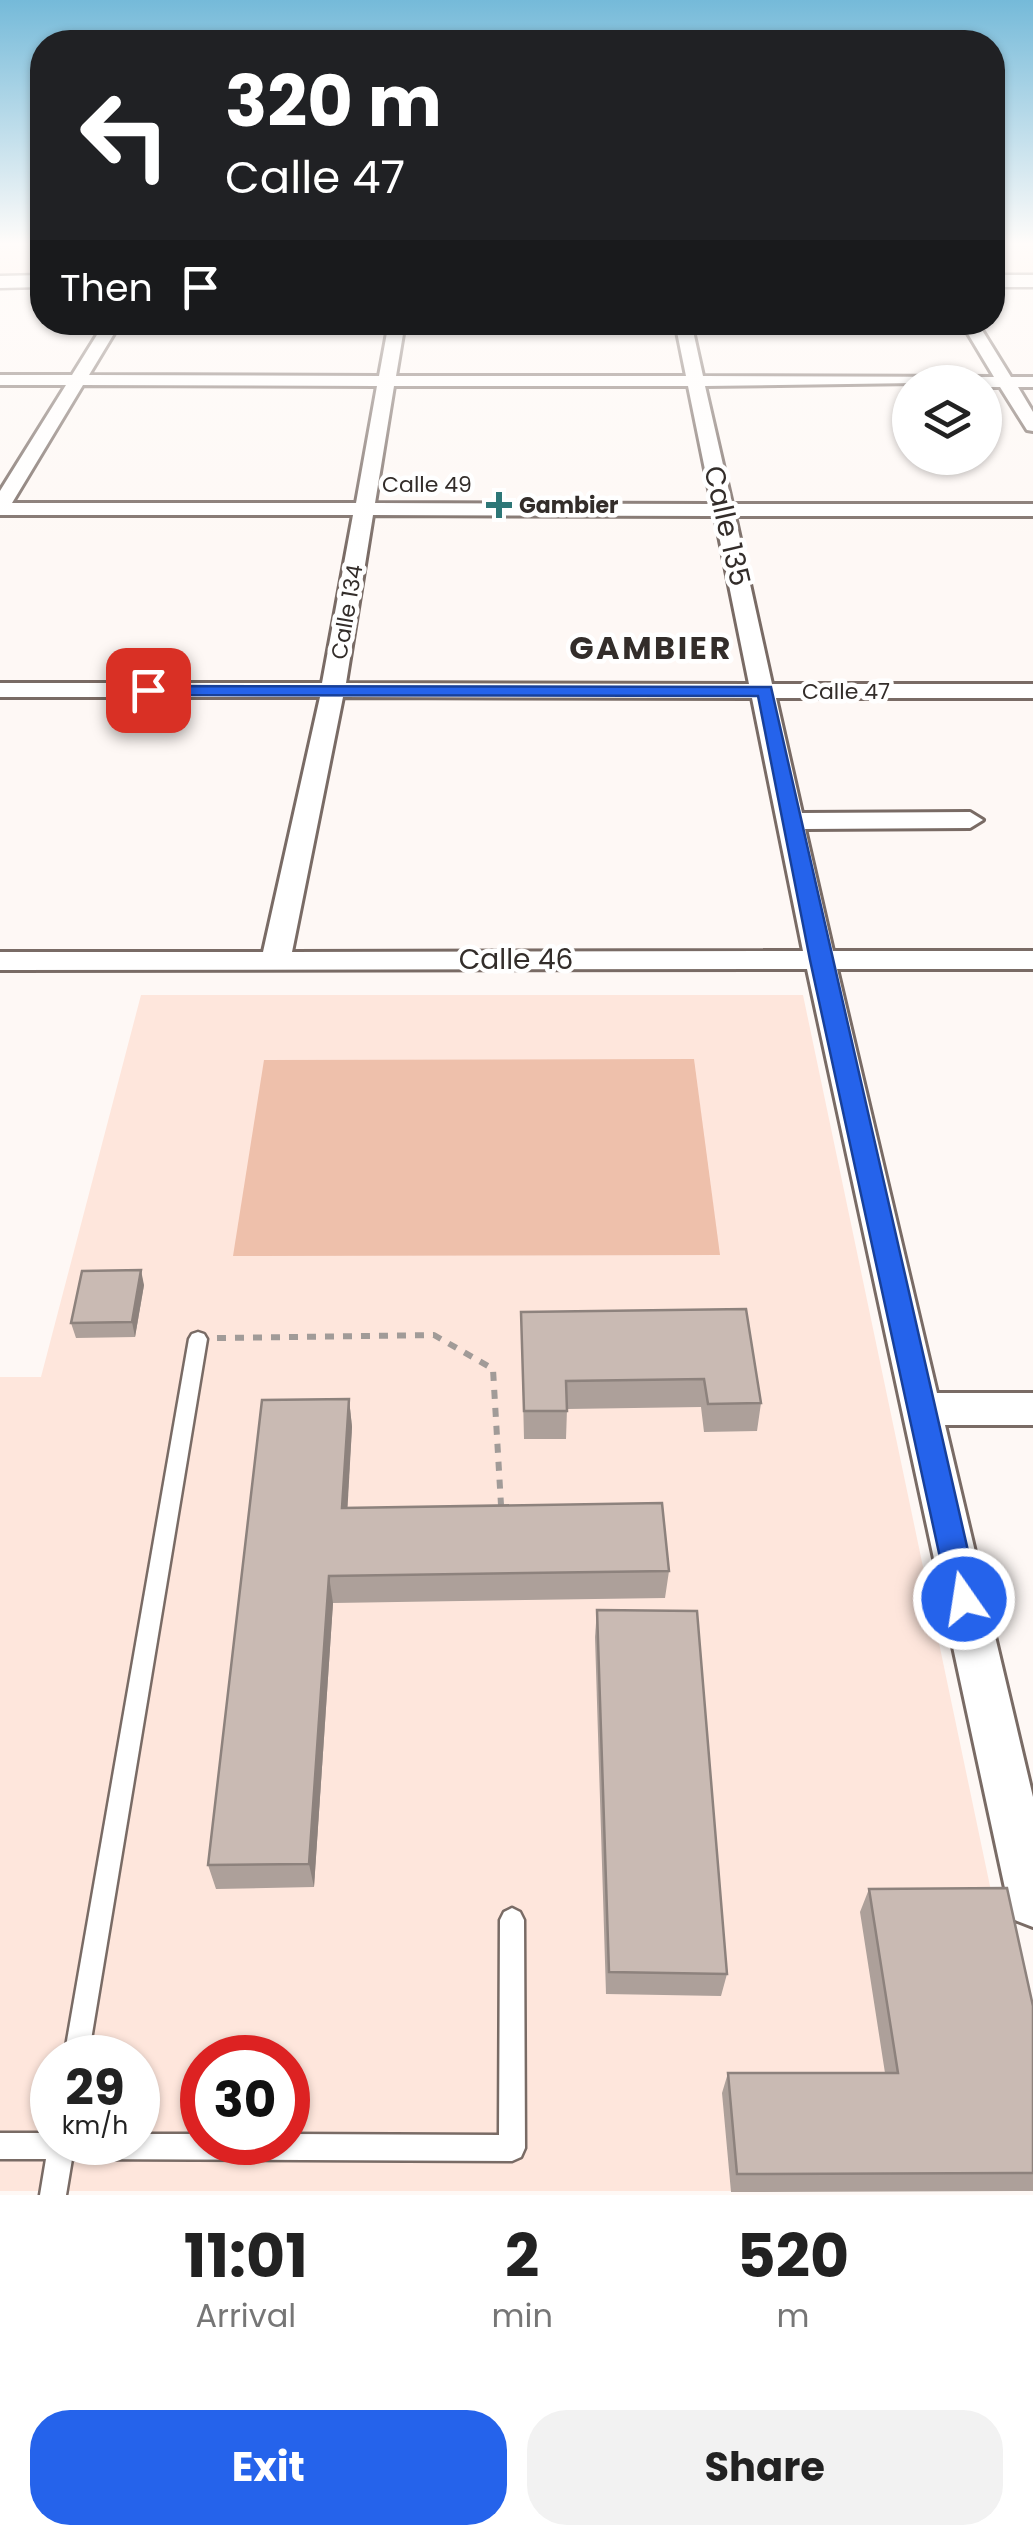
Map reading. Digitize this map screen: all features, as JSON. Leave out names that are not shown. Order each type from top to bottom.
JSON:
[{"type":"street","points":[[0,508],[95,348]]},
{"type":"street","name":"Calle 134","points":[[276,959],[333,690],[392,348]]},
{"type":"street","name":"Calle 135","points":[[686,348],[765,691],[920,1410],[1033,1902]]},
{"type":"street","points":[[985,348],[1033,426]]},
{"type":"street","points":[[0,380],[1033,382]]},
{"type":"street","name":"Calle 49","points":[[0,508],[1033,510]]},
{"type":"street","name":"Calle 47","points":[[0,690],[1033,691]]},
{"type":"street","points":[[792,821],[970,820]]},
{"type":"street","name":"Calle 46","points":[[0,961],[1033,960]]},
{"type":"street","points":[[920,1410],[1033,1410]]},
{"type":"lane","points":[[80,2035],[198,1338]]},
{"type":"lane","points":[[160,2146],[512,2148],[512,1920]]},
{"type":"lane","points":[[0,2146],[30,2146]]},
{"type":"lane","points":[[52,2195],[57,2165]]},
{"type":"path","points":[[198,1338],[434,1335],[493,1369],[501,1506]]},
{"type":"shaded area","points":[[141,995],[803,995],[1033,2091],[1033,2191],[0,2191],[0,1377],[41,1377]]},
{"type":"shaded area","points":[[694,1059],[720,1255],[233,1256],[264,1060]]},
{"type":"building","points":[[141,1270],[132,1322],[71,1323],[82,1271]]},
{"type":"building","points":[[746,1309],[761,1403],[708,1404],[704,1379],[566,1381],[567,1411],[524,1411],[521,1312]]},
{"type":"building","points":[[349,1399],[342,1508],[662,1503],[669,1571],[329,1576],[309,1864],[208,1865],[262,1400]]},
{"type":"building","points":[[597,1610],[697,1611],[727,1974],[609,1972]]},
{"type":"building","points":[[1007,1888],[1033,2006],[1033,2173],[737,2174],[728,2073],[898,2073],[869,1889]]},
{"type":"place","name":"Gambier","points":[[499,505]]},
{"type":"district","name":"GAMBIER","points":[[651,647]]},
{"type":"route","points":[[148,690],[765,691],[820,960],[964,1599]]}]
